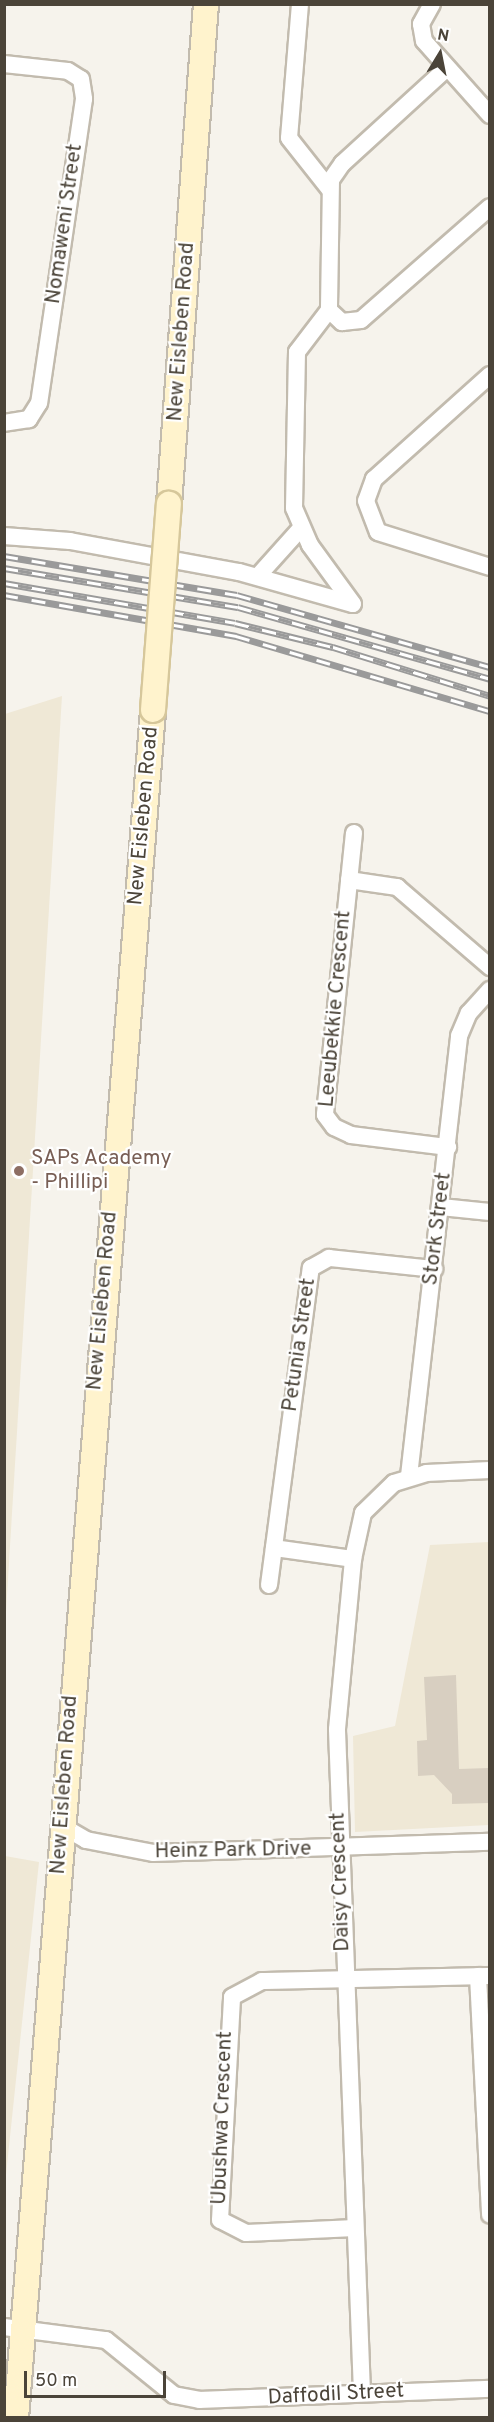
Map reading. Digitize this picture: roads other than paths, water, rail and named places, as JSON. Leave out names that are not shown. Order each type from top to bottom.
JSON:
[{"type":"main road","name":"New Eisleben Road","points":[[16,2418],[14,2328],[61,1836],[153,710],[206,4]]},
{"type":"street","points":[[300,4],[289,138],[330,190]]},
{"type":"street","points":[[432,4],[420,32],[447,68],[489,114]]},
{"type":"street","name":"Nomaweni Street","points":[[4,64],[68,71],[81,80],[84,99],[39,403],[29,419],[4,423]]},
{"type":"street","points":[[4,536],[70,541],[258,576],[353,604],[301,528],[294,492],[297,352],[329,310],[330,190],[342,164],[447,68]]},
{"type":"street","points":[[329,310],[342,322],[361,320],[489,207]]},
{"type":"street","points":[[486,561],[378,532],[366,501],[374,479],[489,375]]},
{"type":"street","points":[[258,576],[301,528]]},
{"type":"street","name":"Leeubekkie Crescent","points":[[354,833],[325,1114],[334,1127],[351,1135],[448,1147]]},
{"type":"street","name":"Leeubekkie Crescent","points":[[349,880],[397,887],[489,967]]},
{"type":"street","name":"Stork Street","points":[[409,1476],[461,1026],[489,990]]},
{"type":"street","points":[[441,1207],[489,1212]]},
{"type":"street","name":"Petunia Street","points":[[269,1585],[311,1268],[329,1258],[434,1269]]},
{"type":"street","name":"Daisy Crescent","points":[[362,2393],[339,1849],[337,1711],[353,1559],[359,1522],[369,1503],[409,1476],[489,1470]]},
{"type":"street","points":[[274,1548],[353,1559]]},
{"type":"street","name":"Heinz Park Drive","points":[[61,1836],[153,1853],[339,1849],[489,1842]]},
{"type":"street","points":[[345,1981],[484,1976],[489,2215]]},
{"type":"street","name":"Ubushwa Crescent","points":[[345,1981],[262,1982],[232,1997],[218,2209],[226,2226],[246,2233],[355,2228]]},
{"type":"street","name":"Daffodil Street","points":[[14,2328],[106,2340],[174,2395],[217,2410],[362,2393],[489,2388]]},
{"type":"railway","points":[[4,556],[237,595],[490,667]]},
{"type":"railway","points":[[4,568],[238,607],[490,679]]},
{"type":"railway","points":[[4,583],[235,623],[333,647],[490,696]]},
{"type":"railway","points":[[4,595],[236,636],[490,711]]},
{"type":"place","name":"SAPs Academy - Phillipi","points":[[19,1171]]}]
